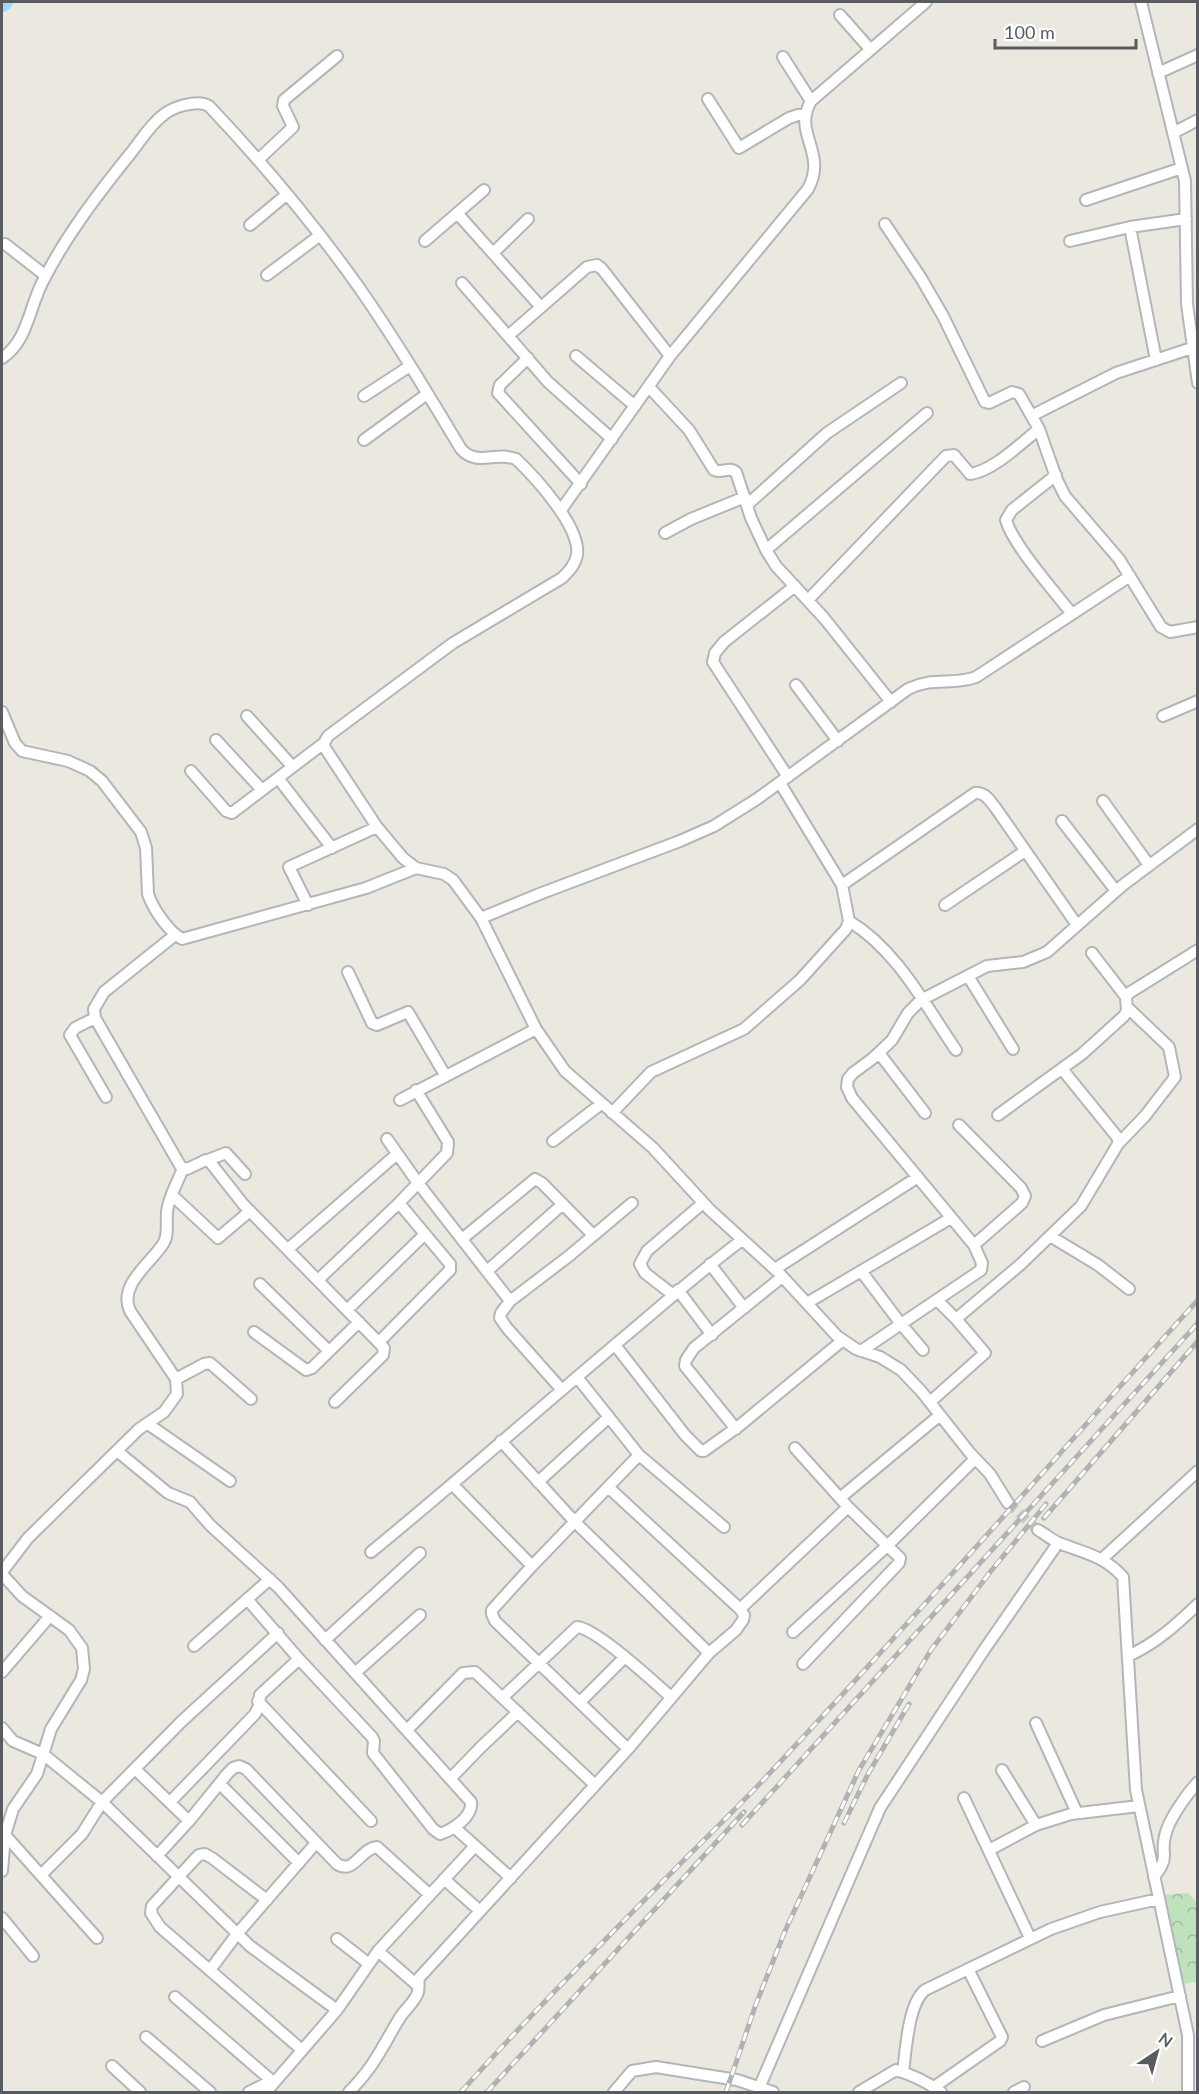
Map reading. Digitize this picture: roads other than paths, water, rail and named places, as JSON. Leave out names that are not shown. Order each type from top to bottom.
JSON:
[{"type":"street","points":[[561,510],[670,356],[808,189],[816,168],[805,126],[805,115],[812,101],[926,2]]},
{"type":"street","points":[[1141,2],[1186,192],[1186,219],[1192,264],[1187,304],[1197,383]]},
{"type":"street","points":[[840,15],[870,49]]},
{"type":"street","points":[[1158,73],[1197,55]]},
{"type":"street","points":[[259,159],[293,127],[283,106],[284,100],[337,56]]},
{"type":"street","points":[[783,57],[812,101]]},
{"type":"street","points":[[708,99],[739,148],[789,118],[805,115]]},
{"type":"street","points":[[2,358],[15,348],[46,276],[94,199],[153,125],[169,111],[204,103],[259,159],[358,286],[466,455],[479,459],[500,456],[516,459],[561,510],[572,530],[577,543],[575,563],[562,578],[453,643],[328,736],[324,743],[236,811],[229,812],[191,771]]},
{"type":"street","points":[[1173,133],[1197,120]]},
{"type":"street","points":[[1086,200],[1182,168]]},
{"type":"street","points":[[425,241],[484,190]]},
{"type":"street","points":[[1186,192],[1197,191]]},
{"type":"street","points":[[250,225],[286,195]]},
{"type":"street","points":[[458,213],[540,306]]},
{"type":"street","points":[[494,253],[528,219]]},
{"type":"street","points":[[1070,241],[1130,227],[1186,219]]},
{"type":"street","points":[[885,224],[926,287],[986,402],[989,403],[1012,392],[1019,394],[1033,415],[1065,496],[1119,559],[1161,627],[1177,632],[1197,627]]},
{"type":"street","points":[[1130,227],[1156,360]]},
{"type":"street","points":[[267,275],[319,236]]},
{"type":"street","points":[[5,244],[46,276]]},
{"type":"street","points":[[508,336],[587,267],[597,265],[602,268],[670,356]]},
{"type":"street","points":[[462,283],[566,400],[612,439]]},
{"type":"street","points":[[1033,415],[1116,373],[1192,348]]},
{"type":"street","points":[[576,356],[636,406]]},
{"type":"street","points":[[528,358],[500,385],[498,393],[581,484]]},
{"type":"street","points":[[364,396],[410,366]]},
{"type":"street","points":[[665,533],[691,519],[746,501],[827,433],[901,383]]},
{"type":"street","points":[[649,387],[689,430],[714,470],[730,469],[736,472],[766,550],[776,566],[808,600],[891,702]]},
{"type":"street","points":[[364,440],[427,394]]},
{"type":"street","points":[[766,550],[927,413]]},
{"type":"street","points":[[808,600],[946,456],[954,455],[966,471],[970,474],[976,473],[990,467],[1039,429]]},
{"type":"street","points":[[1056,475],[1012,510],[1006,520],[1027,556],[1072,614]]},
{"type":"street","points":[[481,918],[714,826],[784,780],[891,702],[921,683],[966,681],[976,677],[1130,576]]},
{"type":"street","points":[[612,1113],[651,1072],[744,1029],[800,980],[846,929],[849,921],[842,885],[784,780],[713,662],[715,653],[724,642],[795,586]]},
{"type":"street","points":[[796,685],[838,741]]},
{"type":"street","points":[[1163,716],[1197,700]]},
{"type":"street","points":[[2,712],[15,743],[22,751],[68,761],[90,771],[102,781],[141,832],[146,848],[148,894],[155,908],[175,935],[185,939],[366,888],[416,868]]},
{"type":"street","points":[[247,716],[292,766]]},
{"type":"street","points":[[216,740],[262,790]]},
{"type":"street","points":[[324,743],[377,827],[403,858],[416,868],[449,876],[481,918],[536,1029],[565,1071],[653,1148],[703,1203],[758,1252],[837,1336],[861,1351],[880,1358],[901,1370],[990,1474],[1008,1503]]},
{"type":"street","points":[[278,778],[332,848]]},
{"type":"street","points":[[842,885],[975,793],[980,792],[995,807],[1077,925]]},
{"type":"street","points":[[1103,801],[1149,865]]},
{"type":"street","points":[[1062,821],[1116,891]]},
{"type":"street","points":[[308,905],[289,867],[377,827]]},
{"type":"street","points":[[861,1351],[981,1269],[982,1263],[974,1245],[852,1098],[847,1087],[848,1079],[892,1040],[908,1013],[921,1000],[987,966],[1023,962],[1047,952],[1116,891],[1197,829]]},
{"type":"street","points":[[945,904],[1025,851]]},
{"type":"street","points":[[849,921],[868,933],[892,957],[956,1050]]},
{"type":"street","points":[[175,935],[104,992],[94,1010],[95,1018],[183,1168]]},
{"type":"street","points":[[998,1115],[1082,1054],[1124,1016],[1126,1002],[1134,990],[1197,950]]},
{"type":"street","points":[[957,1319],[1021,1264],[1081,1206],[1118,1144],[1145,1116],[1175,1077],[1169,1047],[1126,1002],[1092,953]]},
{"type":"street","points":[[348,972],[372,1023],[377,1025],[408,1012],[445,1075]]},
{"type":"street","points":[[968,976],[1013,1049]]},
{"type":"street","points":[[95,1018],[75,1028],[70,1035],[105,1097]]},
{"type":"street","points":[[400,1100],[536,1029]]},
{"type":"street","points":[[879,1053],[924,1113]]},
{"type":"street","points":[[1062,1069],[1118,1138],[1118,1144]]},
{"type":"street","points":[[318,1280],[443,1158],[448,1147],[447,1142],[416,1090]]},
{"type":"street","points":[[553,1141],[601,1104]]},
{"type":"street","points":[[959,1125],[1021,1188],[1025,1196],[1022,1203],[974,1245]]},
{"type":"street","points":[[387,1139],[418,1183],[510,1301]]},
{"type":"street","points":[[183,1168],[226,1153],[245,1174]]},
{"type":"street","points":[[288,1250],[397,1154]]},
{"type":"street","points":[[208,1160],[250,1211],[380,1342],[385,1351],[335,1402]]},
{"type":"street","points":[[2,1871],[5,1835],[13,1809],[37,1774],[51,1729],[81,1680],[84,1669],[82,1648],[77,1639],[69,1630],[22,1596],[2,1573],[28,1538],[117,1451],[147,1424],[156,1419],[172,1403],[177,1394],[176,1379],[130,1311],[126,1304],[126,1297],[135,1278],[164,1243],[167,1208],[183,1168]]},
{"type":"street","points":[[736,1428],[685,1366],[694,1348],[744,1308],[779,1273],[918,1177]]},
{"type":"street","points":[[462,1239],[535,1179],[542,1183],[593,1235]]},
{"type":"street","points":[[173,1196],[218,1238],[250,1211]]},
{"type":"street","points":[[380,1342],[450,1270],[450,1264],[399,1203]]},
{"type":"street","points":[[562,1390],[507,1328],[501,1318],[501,1313],[510,1301],[632,1203]]},
{"type":"street","points":[[703,1203],[647,1251],[640,1264],[645,1273],[675,1292],[712,1335]]},
{"type":"street","points":[[487,1271],[563,1204]]},
{"type":"street","points":[[807,1303],[951,1218]]},
{"type":"street","points":[[347,1310],[425,1234]]},
{"type":"street","points":[[1050,1236],[1098,1264],[1129,1288]]},
{"type":"street","points":[[371,1552],[453,1485],[675,1292],[742,1240]]},
{"type":"street","points":[[710,1264],[744,1308]]},
{"type":"street","points":[[861,1271],[923,1350]]},
{"type":"street","points":[[261,1284],[329,1352]]},
{"type":"street","points":[[930,1402],[985,1353],[957,1319],[937,1300]]},
{"type":"street","points":[[254,1332],[306,1370],[312,1368],[359,1322]]},
{"type":"street","points":[[615,1345],[698,1450],[705,1451],[843,1340]]},
{"type":"street","points":[[176,1379],[210,1363],[251,1399]]},
{"type":"street","points":[[577,1377],[639,1455],[724,1527]]},
{"type":"street","points":[[840,1498],[940,1415]]},
{"type":"street","points":[[538,1482],[609,1417]]},
{"type":"street","points":[[147,1424],[230,1481]]},
{"type":"street","points":[[501,1441],[575,1522],[709,1653]]},
{"type":"street","points":[[795,1448],[848,1507],[900,1558],[899,1563],[803,1664]]},
{"type":"street","points":[[117,1451],[168,1493],[190,1502],[210,1525],[270,1579],[451,1778],[471,1802],[472,1808],[469,1813],[454,1827],[440,1834],[433,1829],[373,1753],[372,1737],[247,1599]]},
{"type":"street","points":[[628,1749],[495,1621],[492,1614],[496,1605],[532,1566],[639,1455]]},
{"type":"street","points":[[793,1632],[888,1545],[975,1459]]},
{"type":"street","points":[[1102,1559],[1197,1471]]},
{"type":"street","points":[[453,1485],[532,1566]]},
{"type":"street","points":[[417,1985],[419,1978],[628,1749],[709,1653],[736,1630],[743,1620],[744,1615],[740,1609],[608,1487]]},
{"type":"street","points":[[740,1609],[848,1507]]},
{"type":"street","points":[[1038,1530],[1058,1543],[1102,1559],[1123,1577],[1136,1790],[1188,2035],[1188,2092]]},
{"type":"street","points":[[759,2088],[880,1808],[1058,1543]]},
{"type":"street","points":[[325,1640],[420,1553]]},
{"type":"street","points":[[194,1646],[270,1579]]},
{"type":"street","points":[[1128,1656],[1148,1647],[1176,1625],[1197,1604]]},
{"type":"street","points":[[355,1673],[420,1615]]},
{"type":"street","points":[[2,1672],[50,1616]]},
{"type":"street","points":[[503,1697],[577,1627],[587,1630],[625,1657],[671,1697]]},
{"type":"street","points":[[41,1875],[82,1834],[102,1802],[182,1721],[278,1633]]},
{"type":"street","points":[[580,1702],[625,1657]]},
{"type":"street","points":[[171,1801],[255,1714],[259,1706],[260,1695],[266,1688],[299,1659]]},
{"type":"street","points":[[407,1730],[463,1673],[475,1672],[594,1784]]},
{"type":"street","points":[[258,1701],[370,1821]]},
{"type":"street","points":[[451,1778],[518,1712]]},
{"type":"street","points":[[1036,1723],[1077,1813]]},
{"type":"street","points":[[2,1728],[13,1741],[43,1754],[102,1802],[237,1934],[337,2010]]},
{"type":"street","points":[[157,1856],[233,1768],[239,1766],[246,1769],[343,1868],[350,1867],[371,1847],[377,1847],[430,1895]]},
{"type":"street","points":[[135,1769],[171,1801],[189,1821]]},
{"type":"street","points":[[1002,1770],[1036,1825]]},
{"type":"street","points":[[1154,1877],[1165,1860],[1164,1836],[1197,1783]]},
{"type":"street","points":[[220,1784],[299,1863]]},
{"type":"street","points":[[964,1798],[1030,1938]]},
{"type":"street","points":[[989,1850],[1036,1825],[1077,1813],[1139,1806]]},
{"type":"street","points":[[454,1827],[511,1878]]},
{"type":"street","points":[[5,1835],[97,1938]]},
{"type":"street","points":[[210,1970],[237,1934],[316,1843]]},
{"type":"street","points":[[266,2092],[337,2010],[378,1951],[475,1846]]},
{"type":"street","points":[[267,1900],[205,1854],[199,1855],[178,1876],[152,1906],[151,1913],[160,1927],[302,2050]]},
{"type":"street","points":[[444,1880],[480,1911]]},
{"type":"street","points":[[903,2072],[914,2007],[919,1995],[1030,1938],[1100,1912],[1159,1899]]},
{"type":"street","points":[[2,1918],[33,1956]]},
{"type":"street","points":[[337,1939],[369,1964]]},
{"type":"street","points":[[349,2092],[362,2079],[384,2049],[399,2018],[419,1990],[417,1985],[378,1951]]},
{"type":"street","points":[[859,2092],[896,2070],[938,2090],[1000,2041],[1002,2037],[968,1969]]},
{"type":"street","points":[[1042,2041],[1104,2015],[1180,1996]]},
{"type":"street","points":[[175,1997],[275,2079]]},
{"type":"street","points":[[146,2037],[210,2092]]},
{"type":"street","points":[[112,2066],[140,2092]]},
{"type":"street","points":[[614,2092],[632,2071],[656,2067],[737,2080],[773,2092]]},
{"type":"street","points":[[249,2092],[275,2079]]},
{"type":"tunnel","points":[[1008,1503],[1038,1530]]},
{"type":"railway","points":[[461,2092],[570,1975],[736,1808],[822,1717],[1198,1300]]},
{"type":"railway","points":[[742,1825],[1198,1323]]},
{"type":"railway","points":[[1044,1518],[1198,1341]]},
{"type":"railway","points":[[726,2092],[756,2004],[785,1931],[859,1770],[931,1650],[1046,1504]]},
{"type":"railway","points":[[844,1823],[868,1774],[909,1704]]},
{"type":"railway","points":[[487,2092],[744,1812]]}]
